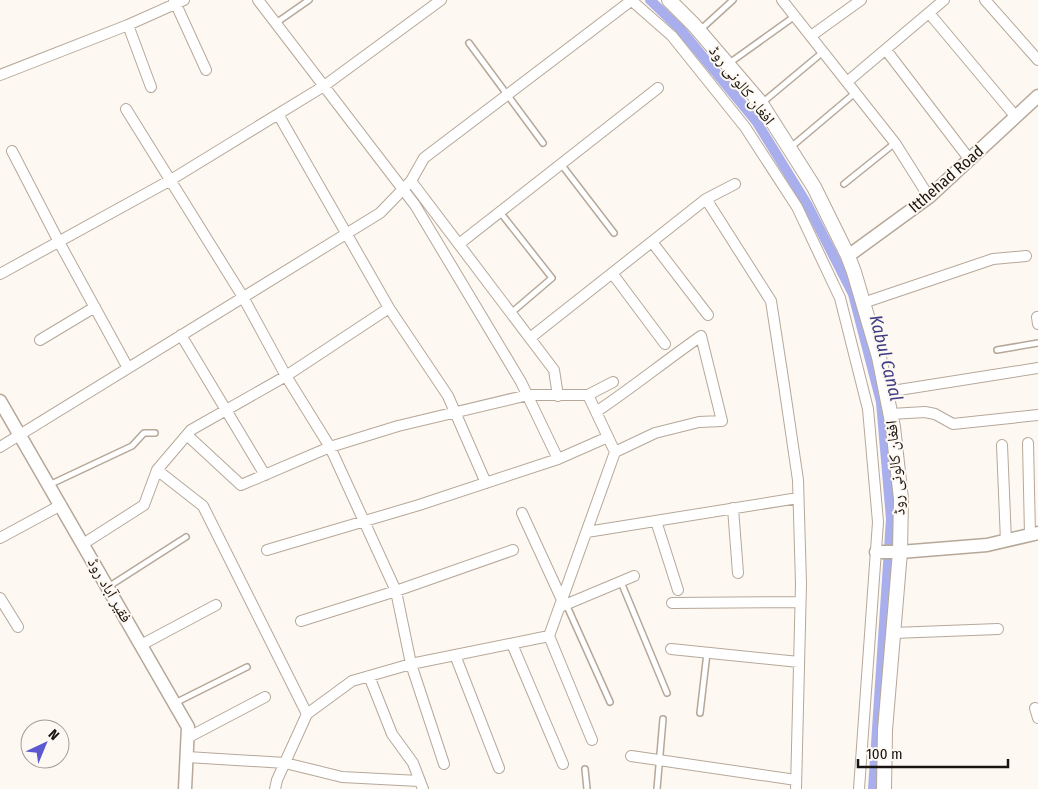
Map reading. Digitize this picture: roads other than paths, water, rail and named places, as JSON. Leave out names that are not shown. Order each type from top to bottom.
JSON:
[{"type":"main road","name":"افغان کالونی روڈ","points":[[669,0],[699,31],[762,104],[814,187],[848,256],[879,357],[891,414],[901,499],[900,552],[885,730],[884,789]]},
{"type":"street","points":[[258,0],[324,86],[458,244],[530,338],[554,370],[558,396]]},
{"type":"street","points":[[0,274],[169,180],[324,86],[441,0]]},
{"type":"street","points":[[0,447],[380,213],[407,184],[424,158],[631,0],[672,36],[745,127],[797,207],[840,298],[868,409],[878,522],[859,789]]},
{"type":"street","points":[[782,0],[895,143],[929,197]]},
{"type":"street","points":[[810,36],[861,0]]},
{"type":"street","points":[[847,82],[944,0]]},
{"type":"street","points":[[985,0],[1038,60]]},
{"type":"street","points":[[0,75],[128,25],[178,1],[206,70]]},
{"type":"street","points":[[929,13],[1016,118]]},
{"type":"street","points":[[128,25],[151,87]]},
{"type":"street","points":[[886,50],[970,160]]},
{"type":"street","points":[[458,244],[658,88]]},
{"type":"street","name":"Itthehad Road","points":[[848,256],[929,197],[1038,96]]},
{"type":"street","points":[[126,109],[243,297],[286,376],[330,447],[396,591],[411,664],[444,764]]},
{"type":"street","points":[[278,114],[389,308],[448,396],[486,483]]},
{"type":"street","points":[[12,151],[128,368]]},
{"type":"street","points":[[407,184],[528,395],[558,459]]},
{"type":"street","points":[[530,338],[706,199],[735,184]]},
{"type":"street","points":[[631,756],[796,785],[800,602],[798,480],[771,302],[706,199]]},
{"type":"street","points":[[652,242],[708,316]]},
{"type":"street","points":[[863,303],[992,259],[1026,256]]},
{"type":"street","points":[[612,273],[665,344]]},
{"type":"street","points":[[40,340],[95,307]]},
{"type":"street","points":[[83,544],[144,505],[156,470],[191,430],[286,376],[389,308]]},
{"type":"street","points":[[181,335],[265,475]]},
{"type":"street","points":[[596,412],[644,379],[700,336],[722,421],[699,422],[655,433],[615,452]]},
{"type":"street","points":[[886,392],[1038,368]]},
{"type":"street","points":[[187,435],[241,485],[330,447],[398,426],[528,395],[588,395],[613,382]]},
{"type":"street","points":[[588,395],[615,452],[563,604],[549,636],[592,740]]},
{"type":"street","name":"فقیر آباد روڈ","points":[[0,401],[188,727],[186,789]]},
{"type":"street","points":[[891,414],[924,412],[935,414],[953,424],[1038,415]]},
{"type":"street","points":[[267,550],[363,520],[419,505],[558,459],[608,436]]},
{"type":"street","points":[[876,552],[900,552],[987,545],[1034,534],[1028,443]]},
{"type":"street","points":[[1002,445],[1006,541]]},
{"type":"street","points":[[156,470],[203,506],[307,714]]},
{"type":"street","points":[[587,532],[798,498]]},
{"type":"street","points":[[0,538],[61,505]]},
{"type":"street","points":[[733,508],[738,573]]},
{"type":"street","points":[[522,512],[563,604]]},
{"type":"street","points":[[656,521],[678,590]]},
{"type":"street","points":[[301,621],[396,591],[513,550]]},
{"type":"street","points":[[563,604],[634,576]]},
{"type":"street","points":[[0,598],[18,627]]},
{"type":"street","points":[[672,603],[800,602]]},
{"type":"street","points":[[141,645],[216,604]]},
{"type":"street","points":[[893,633],[998,630]]},
{"type":"street","points":[[275,789],[307,714],[352,681],[411,664],[549,636]]},
{"type":"street","points":[[512,644],[563,764]]},
{"type":"street","points":[[671,649],[799,662]]},
{"type":"street","points":[[455,655],[499,768]]},
{"type":"street","points":[[187,757],[285,763],[342,777],[421,785],[413,763],[392,734],[369,676]]},
{"type":"street","points":[[187,738],[265,697]]},
{"type":"lane","points":[[276,23],[308,0]]},
{"type":"lane","points":[[699,31],[733,0]]},
{"type":"lane","points":[[728,64],[794,16]]},
{"type":"lane","points":[[469,43],[544,144]]},
{"type":"lane","points":[[762,104],[823,52]]},
{"type":"lane","points":[[789,148],[856,93]]},
{"type":"lane","points":[[844,184],[895,143]]},
{"type":"lane","points":[[561,164],[614,232]]},
{"type":"lane","points":[[500,211],[552,278],[511,314]]},
{"type":"lane","points":[[997,350],[1038,343]]},
{"type":"lane","points":[[49,485],[132,446],[144,434],[155,433]]},
{"type":"lane","points":[[108,586],[186,537]]},
{"type":"lane","points":[[621,582],[667,694]]},
{"type":"lane","points":[[563,604],[610,702]]},
{"type":"lane","points":[[700,712],[707,652]]},
{"type":"lane","points":[[174,703],[247,667]]},
{"type":"lane","points":[[657,789],[663,719]]},
{"type":"lane","points":[[585,770],[587,789]]},
{"type":"waterway","name":"Kabul Canal","points":[[650,0],[680,29],[756,121],[807,204],[853,294],[881,402],[891,519],[873,789]]}]
